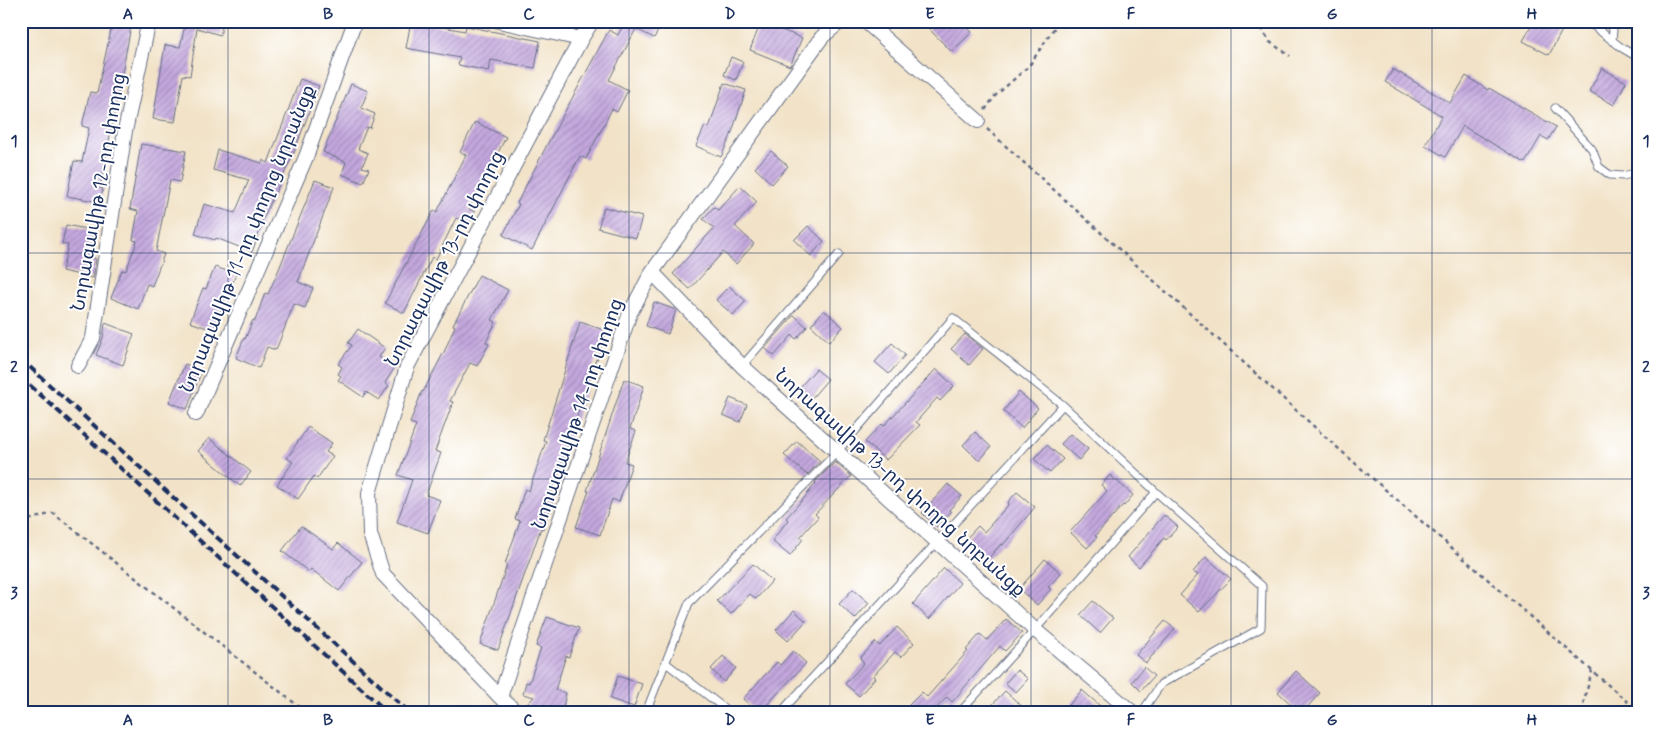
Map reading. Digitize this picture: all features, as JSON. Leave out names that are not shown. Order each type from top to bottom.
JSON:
[{"type":"street","name":"Նորագավիթ 12-րդ փողոց","points":[[78,366],[93,338],[126,131],[149,21]]},
{"type":"street","name":"Նորագավիթ 11-րդ փողոց նրբանցք","points":[[196,414],[306,157],[355,21]]},
{"type":"street","points":[[499,21],[580,39]]},
{"type":"street","name":"Նորագավիթ 13-րդ փողոց","points":[[516,712],[500,698],[383,574],[370,534],[370,492],[406,368],[580,39],[592,21]]},
{"type":"street","name":"Նորագավիթ 14-րդ փողոց","points":[[500,698],[630,313],[652,272],[822,37],[841,21]]},
{"type":"street","points":[[865,21],[978,121]]},
{"type":"street","name":"Նորագավիթ 13-րդ փողոց նրբանցք","points":[[652,272],[742,366],[1035,630],[1132,712]]},
{"type":"lane","points":[[1588,21],[1612,41],[1639,58]]},
{"type":"lane","points":[[1610,21],[1613,30],[1612,41]]},
{"type":"lane","points":[[1555,108],[1592,150],[1599,167],[1610,176],[1623,176],[1639,172]]},
{"type":"lane","points":[[742,366],[839,254]]},
{"type":"lane","points":[[647,712],[690,603],[837,452],[952,318],[1063,405],[1156,492],[1262,586],[1261,628],[1161,684],[1142,712]]},
{"type":"lane","points":[[781,712],[1063,405]]},
{"type":"lane","points":[[960,712],[1156,492]]},
{"type":"lane","points":[[666,663],[729,712]]},
{"type":"path","points":[[1062,21],[1052,31],[1029,66],[995,96],[978,121],[1331,442],[1639,712]]},
{"type":"path","points":[[1257,21],[1270,42],[1290,56]]},
{"type":"path","points":[[21,522],[53,513],[306,712]]},
{"type":"path","points":[[1581,712],[1592,671]]},
{"type":"building","points":[[113,21],[132,21],[100,188],[103,189],[100,202],[67,196],[74,161],[82,162],[89,128],[82,126],[90,92],[97,93]]},
{"type":"building","points":[[186,21],[224,21],[220,35],[197,28],[190,76],[183,75],[175,122],[153,119],[165,45],[180,47]]},
{"type":"building","points":[[411,21],[465,31],[466,26],[540,41],[535,68],[491,60],[489,71],[458,65],[460,58],[406,48]]},
{"type":"building","points":[[623,21],[664,21],[654,38],[636,29],[609,80],[628,90],[617,112],[612,109],[586,159],[580,156],[532,250],[503,235],[549,141],[609,30],[618,35],[625,22]]},
{"type":"building","points":[[921,21],[961,21],[972,32],[952,52]]},
{"type":"building","points":[[1534,21],[1567,21],[1549,55],[1523,41]]},
{"type":"building","points":[[761,22],[802,38],[790,66],[750,50]]},
{"type":"building","points":[[731,57],[743,62],[736,80],[724,75]]},
{"type":"building","points":[[1602,68],[1626,82],[1614,105],[1589,91]]},
{"type":"building","points":[[1393,69],[1450,103],[1466,76],[1556,127],[1548,140],[1541,136],[1525,163],[1463,126],[1445,157],[1425,145],[1442,116],[1385,82]]},
{"type":"building","points":[[300,79],[319,86],[293,155],[260,225],[262,225],[252,252],[216,238],[215,240],[195,234],[204,204],[235,213],[249,180],[213,170],[218,150],[262,163],[263,160],[268,163]]},
{"type":"building","points":[[724,83],[746,90],[731,135],[721,157],[696,146],[705,126],[709,128]]},
{"type":"building","points":[[351,84],[368,91],[361,108],[375,114],[370,128],[367,127],[358,149],[368,153],[362,167],[369,169],[363,183],[342,174],[346,162],[323,152]]},
{"type":"building","points":[[475,122],[506,137],[469,209],[475,212],[469,225],[456,218],[436,259],[432,257],[404,313],[385,303],[434,210],[437,212],[466,155],[460,152]]},
{"type":"building","points":[[141,144],[186,151],[180,182],[170,180],[156,251],[164,254],[152,286],[147,284],[138,309],[111,298],[122,270],[126,271],[137,241],[133,240],[138,211],[130,209]]},
{"type":"building","points":[[771,151],[788,166],[772,184],[755,168]]},
{"type":"building","points":[[315,180],[334,187],[298,282],[313,288],[305,308],[294,304],[276,350],[267,347],[259,368],[236,358],[253,320],[255,321],[265,293],[268,294],[277,274]]},
{"type":"building","points":[[740,186],[757,202],[735,226],[754,244],[736,264],[723,252],[690,289],[673,274],[714,228],[703,219],[714,207],[718,210]]},
{"type":"building","points":[[604,207],[642,217],[636,238],[598,228]]},
{"type":"building","points":[[66,225],[96,231],[91,258],[96,259],[93,278],[62,271],[68,245],[62,244]]},
{"type":"building","points":[[808,226],[824,241],[811,256],[794,240]]},
{"type":"building","points":[[215,267],[236,274],[213,330],[190,322],[203,288],[206,289]]},
{"type":"building","points":[[479,275],[508,290],[492,320],[496,322],[486,342],[489,344],[477,366],[470,363],[450,401],[453,402],[435,451],[441,453],[426,495],[440,500],[428,533],[397,522],[412,480],[398,475],[416,425],[410,423],[422,391],[445,350],[455,326],[453,325]]},
{"type":"building","points":[[729,286],[746,301],[733,315],[716,300]]},
{"type":"building","points":[[654,302],[676,310],[668,334],[646,326]]},
{"type":"building","points":[[824,310],[843,327],[829,342],[811,325]]},
{"type":"building","points":[[794,315],[807,327],[796,339],[792,335],[774,356],[765,348]]},
{"type":"building","points":[[580,322],[607,331],[550,498],[554,499],[543,529],[541,528],[498,650],[480,644],[520,521],[515,519],[525,489],[529,491],[546,441],[543,440]]},
{"type":"building","points":[[105,323],[134,334],[123,365],[96,355],[103,338]]},
{"type":"building","points":[[358,329],[385,348],[379,357],[395,367],[385,383],[389,386],[379,400],[366,392],[363,397],[338,380],[341,376],[338,374],[342,367],[338,364],[352,345],[348,343]]},
{"type":"building","points":[[965,334],[983,349],[969,365],[951,349]]},
{"type":"building","points":[[892,343],[905,355],[889,374],[875,362]]},
{"type":"building","points":[[185,364],[202,370],[187,409],[169,402]]},
{"type":"building","points":[[816,369],[828,379],[811,399],[799,388]]},
{"type":"building","points":[[936,369],[954,386],[940,401],[937,398],[916,422],[920,425],[886,460],[865,442],[882,424],[884,426]]},
{"type":"building","points":[[624,379],[644,386],[630,429],[636,431],[625,462],[632,464],[619,502],[612,499],[600,535],[576,527]]},
{"type":"building","points":[[1019,392],[1038,408],[1022,428],[1003,411]]},
{"type":"building","points":[[730,398],[747,405],[740,422],[723,415]]},
{"type":"building","points":[[308,427],[332,443],[326,452],[333,456],[317,479],[314,476],[298,499],[277,485],[293,462],[287,458]]},
{"type":"building","points":[[975,432],[991,447],[979,461],[963,445]]},
{"type":"building","points":[[1070,434],[1088,449],[1079,460],[1061,444]]},
{"type":"building","points":[[209,438],[251,472],[240,486],[198,451]]},
{"type":"building","points":[[797,441],[820,461],[807,475],[784,455]]},
{"type":"building","points":[[1047,445],[1063,459],[1050,473],[1034,459]]},
{"type":"building","points":[[835,462],[851,476],[815,514],[818,517],[800,537],[803,539],[790,556],[772,541],[788,520],[786,518],[805,497],[815,482]]},
{"type":"building","points":[[1110,475],[1133,495],[1095,536],[1097,537],[1087,548],[1070,532],[1107,491],[1101,485]]},
{"type":"building","points":[[948,484],[962,496],[937,527],[922,513]]},
{"type":"building","points":[[1017,492],[1035,507],[1003,545],[1001,544],[986,561],[964,541],[978,526],[984,532]]},
{"type":"building","points":[[1164,515],[1178,527],[1166,540],[1164,538],[1139,567],[1128,557]]},
{"type":"building","points":[[301,526],[333,549],[338,543],[362,562],[339,591],[311,569],[309,572],[282,551]]},
{"type":"building","points":[[1206,557],[1231,579],[1199,612],[1180,595],[1198,575],[1193,572]]},
{"type":"building","points":[[1045,559],[1061,573],[1048,587],[1051,589],[1037,605],[1019,589]]},
{"type":"building","points":[[753,564],[772,581],[756,599],[750,594],[731,614],[717,601]]},
{"type":"building","points":[[944,568],[960,583],[929,619],[913,604]]},
{"type":"building","points":[[853,589],[869,603],[855,619],[839,604]]},
{"type":"building","points":[[1093,601],[1113,618],[1100,633],[1080,615]]},
{"type":"building","points":[[794,610],[806,621],[788,641],[776,630]]},
{"type":"building","points":[[547,617],[579,628],[569,657],[566,656],[555,690],[566,693],[562,712],[536,712],[527,704],[534,697],[523,694],[526,682],[529,683],[541,648],[536,646]]},
{"type":"building","points":[[1006,619],[1022,633],[1005,651],[1000,646],[952,702],[947,697],[933,712],[916,712],[909,705],[922,692],[927,697],[968,651],[966,650],[980,634],[987,640]]},
{"type":"building","points":[[1165,621],[1175,629],[1146,663],[1136,655]]},
{"type":"building","points":[[897,627],[914,643],[901,657],[895,652],[873,676],[875,678],[859,696],[845,684],[864,663],[860,658],[875,642],[880,646]]},
{"type":"building","points":[[793,651],[806,663],[760,712],[757,712],[743,699],[777,662],[780,665]]},
{"type":"building","points":[[723,656],[736,668],[724,682],[711,669]]},
{"type":"building","points":[[1144,667],[1154,676],[1141,691],[1132,682]]},
{"type":"building","points":[[1017,670],[1028,679],[1016,692],[1005,683]]},
{"type":"building","points":[[1296,671],[1320,693],[1303,712],[1299,712],[1278,692]]},
{"type":"building","points":[[618,676],[642,684],[634,707],[610,699]]},
{"type":"building","points":[[1082,690],[1107,712],[1063,712]]},
{"type":"building","points":[[1005,691],[1028,712],[997,712],[991,706]]},
{"type":"railway","points":[[21,359],[409,712]]},
{"type":"railway","points":[[21,377],[387,712]]}]
